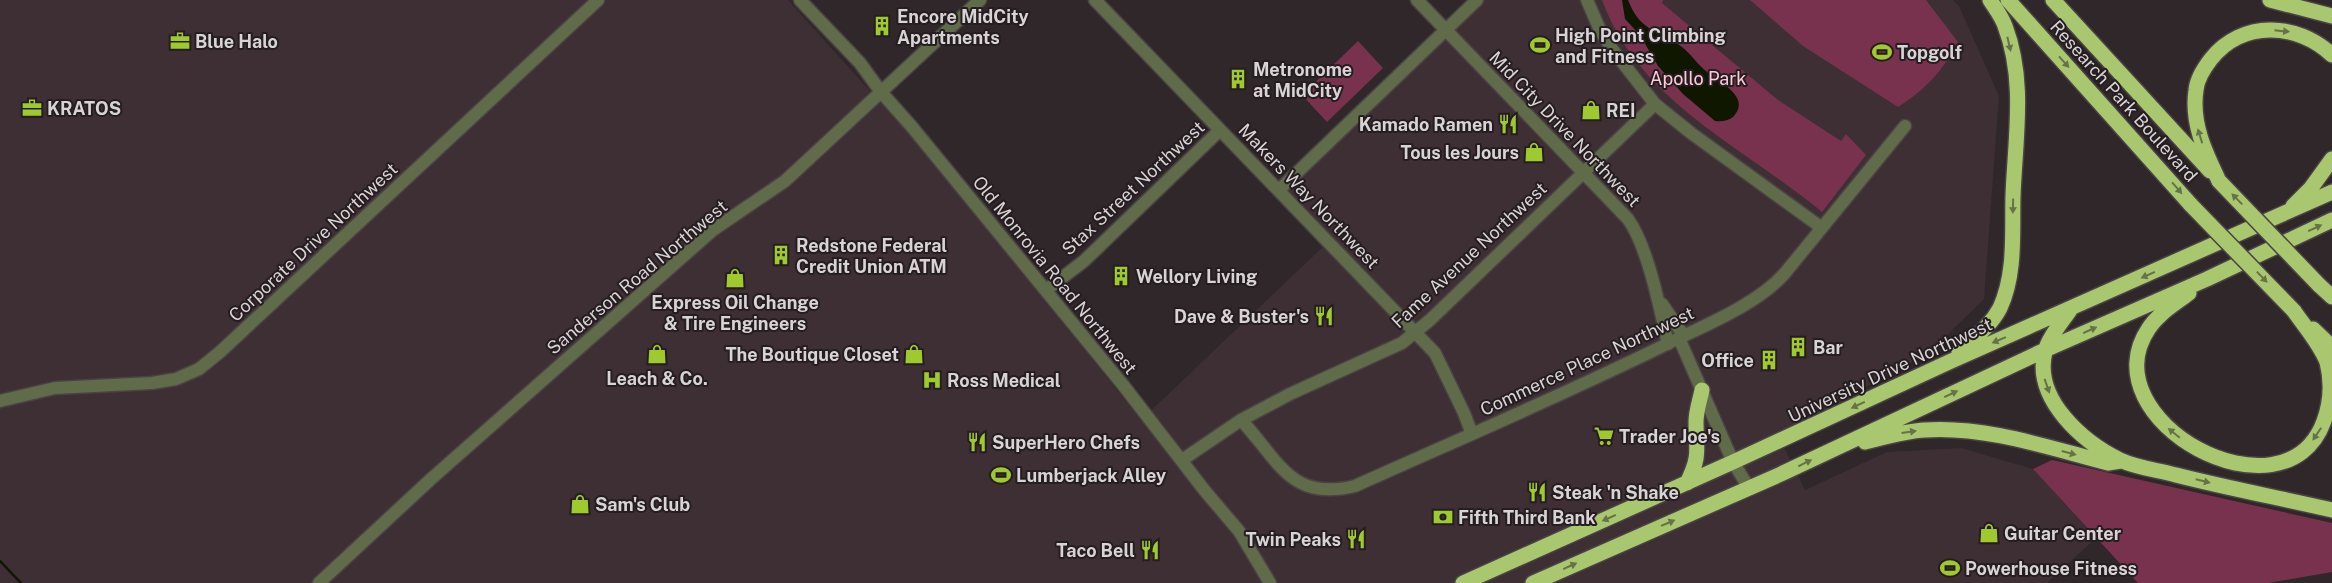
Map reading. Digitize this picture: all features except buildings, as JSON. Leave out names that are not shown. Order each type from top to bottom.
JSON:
[{"type":"highway","points":[[1950,362],[1977,338],[1990,323],[2006,291],[2010,273],[2018,133],[2018,89],[2005,26],[1990,0]]},
{"type":"highway","name":"Research Park Boulevard","points":[[2008,0],[2192,204],[2294,311]]},
{"type":"highway","name":"Research Park Boulevard","points":[[2053,0],[2219,181],[2332,297]]},
{"type":"highway","points":[[2270,0],[2332,16]]},
{"type":"highway","points":[[2219,181],[2198,132],[2195,108],[2196,88],[2204,68],[2215,55],[2230,41],[2261,30],[2282,30],[2307,37],[2332,55]]},
{"type":"highway","points":[[2288,211],[2311,188],[2332,159]]},
{"type":"highway","name":"University Drive Northwest","points":[[1463,583],[1687,483],[1950,362],[2332,192]]},
{"type":"highway","points":[[1533,583],[1743,491],[2045,350],[2207,279],[2332,220]]},
{"type":"highway","points":[[2207,279],[2161,314],[2149,328],[2141,345],[2138,363],[2139,377],[2143,393],[2152,410],[2163,424],[2178,437],[2204,452],[2228,462],[2258,466],[2276,464],[2292,458],[2313,441],[2322,427],[2329,408],[2331,377],[2326,360],[2294,311]]},
{"type":"highway","points":[[2070,310],[2045,350],[2043,364],[2045,379],[2051,396],[2061,414],[2086,440],[2122,461],[2224,487],[2332,510]]},
{"type":"highway","points":[[2294,311],[2332,347]]},
{"type":"highway","points":[[1687,483],[1696,465],[1698,455],[1696,420],[1702,390]]},
{"type":"highway","points":[[1828,452],[1895,434],[1924,430],[1948,430],[2026,441],[2108,463],[2122,461]]},
{"type":"street","name":"Corporate Drive Northwest","points":[[0,400],[55,388],[152,383],[176,379],[199,369],[220,352],[598,0]]},
{"type":"street","name":"Old Monrovia Road Northwest","points":[[800,0],[860,62],[881,92],[912,126],[1046,290],[1205,491],[1239,531],[1270,583]]},
{"type":"street","name":"Sanderson Road Northwest","points":[[319,583],[439,473],[714,230],[784,181],[980,0]]},
{"type":"street","name":"Makers Way Northwest","points":[[1095,0],[1435,353],[1472,434]]},
{"type":"street","name":"Mid City Drive Northwest","points":[[1417,0],[1632,225],[1659,300],[1702,390],[1733,462],[1743,491]]},
{"type":"street","points":[[1279,190],[1477,0]]},
{"type":"street","points":[[1587,0],[1600,30],[1612,49],[1655,104],[1691,133],[1822,228]]},
{"type":"street","name":"Fame Avenue Northwest","points":[[1182,460],[1241,420],[1290,394],[1402,343],[1655,104]]},
{"type":"street","name":"Commerce Place Northwest","points":[[1241,420],[1283,470],[1300,483],[1319,490],[1338,490],[1355,486],[1677,339],[1773,287],[1905,126]]},
{"type":"street","name":"Stax Street Northwest","points":[[1046,290],[1084,261],[1220,130]]},
{"type":"street","name":"Mid City Drive Northwest","points":[[1659,300],[1677,339]]},
{"type":"shaded area","points":[[0,0],[788,0],[870,91],[882,100],[1141,420],[1331,239],[1285,189],[1483,0],[1953,0],[1959,6],[1999,96],[1984,299],[1929,353],[1778,435],[1805,490],[1887,452],[1961,448],[2033,469],[2096,538],[2047,583],[0,583]]},
{"type":"shaded area","points":[[1622,0],[1628,0],[1635,14],[1645,25],[1682,47],[1703,68],[1731,90],[1739,103],[1738,110],[1733,117],[1724,121],[1715,121],[1683,94],[1658,66],[1640,35],[1625,19]]},
{"type":"green space","name":"Apollo Park","points":[[1602,0],[1663,0],[1662,3],[1778,100],[1841,141],[1846,134],[1866,155],[1822,212],[1697,120],[1667,95],[1641,67],[1619,36]]},
{"type":"green space","name":"Topgolf","points":[[1750,0],[1926,0],[1958,42],[1940,71],[1917,94],[1898,107],[1803,46]]},
{"type":"green space","points":[[1358,41],[1383,68],[1327,122],[1302,95]]},
{"type":"green space","points":[[2052,460],[2332,523],[2332,572],[2268,583],[2138,583],[2033,469]]},
{"type":"waterway","points":[[0,561],[21,583]]},
{"type":"place","name":"Encore MidCity Apartments","points":[[882,26]]},
{"type":"place","name":"Blue Halo","points":[[180,41]]},
{"type":"place","name":"High Point Climbing and Fitness","points":[[1540,45]]},
{"type":"place","name":"Topgolf","points":[[1882,52]]},
{"type":"place","name":"Metronome at MidCity","points":[[1238,79]]},
{"type":"place","name":"KRATOS","points":[[32,108]]},
{"type":"place","name":"REI","points":[[1591,110]]},
{"type":"place","name":"Kamado Ramen","points":[[1508,124]]},
{"type":"place","name":"Tous les Jours","points":[[1534,152]]},
{"type":"place","name":"Redstone Federal Credit Union ATM","points":[[781,255]]},
{"type":"place","name":"Wellory Living","points":[[1121,276]]},
{"type":"place","name":"Express Oil Change & Tire Engineers","points":[[735,278]]},
{"type":"place","name":"Dave & Buster's","points":[[1324,316]]},
{"type":"place","name":"Bar","points":[[1798,347]]},
{"type":"place","name":"Leach & Co.","points":[[657,354]]},
{"type":"place","name":"The Boutique Closet","points":[[914,354]]},
{"type":"place","name":"Office","points":[[1769,360]]},
{"type":"place","name":"Ross Medical","points":[[932,380]]},
{"type":"place","name":"Trader Joe's","points":[[1604,436]]},
{"type":"place","name":"SuperHero Chefs","points":[[977,442]]},
{"type":"place","name":"Lumberjack Alley","points":[[1001,475]]},
{"type":"place","name":"Steak 'n Shake","points":[[1537,492]]},
{"type":"place","name":"Sam's Club","points":[[580,504]]},
{"type":"place","name":"Fifth Third Bank","points":[[1443,517]]},
{"type":"place","name":"Guitar Center","points":[[1989,533]]},
{"type":"place","name":"Twin Peaks","points":[[1356,539]]},
{"type":"place","name":"Taco Bell","points":[[1150,550]]},
{"type":"place","name":"Powerhouse Fitness","points":[[1950,568]]}]
